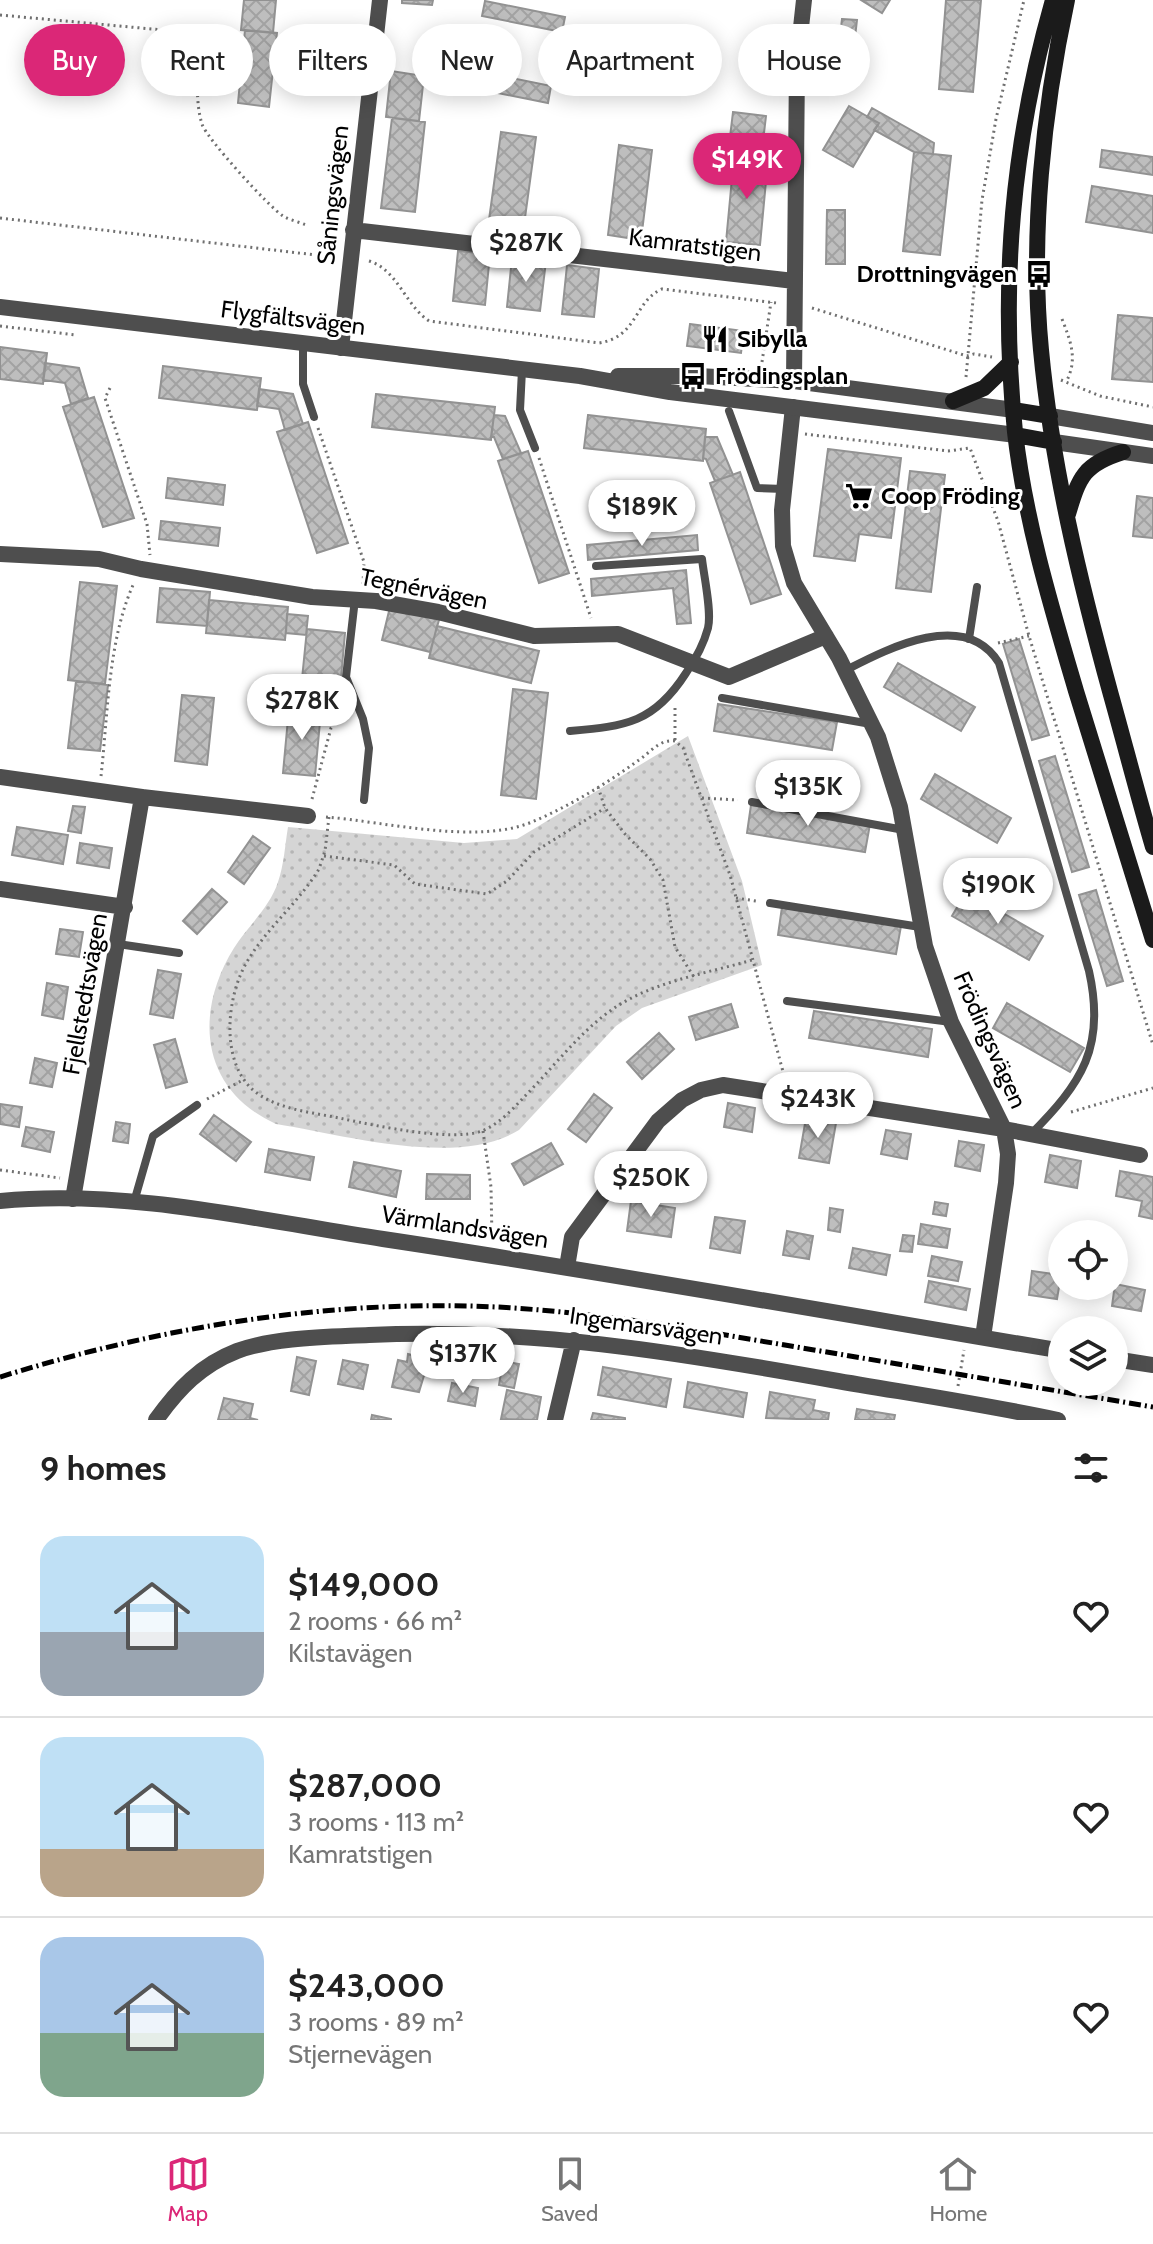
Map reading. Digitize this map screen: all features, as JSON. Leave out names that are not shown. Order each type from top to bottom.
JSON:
[{"type":"main road","points":[[1053,0],[1024,124],[1012,201],[1004,360],[1045,583],[1153,940]]},
{"type":"main road","points":[[1067,0],[1053,70],[1041,175],[1039,328],[1067,516],[1090,616],[1153,847]]},
{"type":"main road","points":[[953,401],[984,388],[1004,360]]},
{"type":"main road","points":[[1014,410],[1050,416]]},
{"type":"main road","points":[[1016,435],[1054,442]]},
{"type":"main road","points":[[1067,516],[1078,481],[1085,471],[1094,463],[1123,452]]},
{"type":"street","name":"Såningsvägen","points":[[341,348],[380,0]]},
{"type":"street","name":"Frödingsvägen","points":[[804,0],[797,64],[794,381],[784,489],[783,546],[794,583],[846,670],[889,768],[904,830],[920,927],[951,1022],[1004,1129],[1008,1154],[1006,1183],[975,1336]]},
{"type":"street","name":"Kamratstigen","points":[[353,230],[794,281]]},
{"type":"street","name":"Flygfältsvägen","points":[[0,307],[580,376],[665,391],[1016,435]]},
{"type":"street","name":"Flygfältsvägen","points":[[580,376],[698,376],[794,381],[1014,410]]},
{"type":"street","points":[[1050,416],[1153,433]]},
{"type":"street","points":[[1054,442],[1153,456]]},
{"type":"street","name":"Tegnérvägen","points":[[0,554],[99,559],[146,570],[312,597],[355,599],[438,612],[534,636],[618,634],[729,677],[826,636]]},
{"type":"street","points":[[0,777],[308,816]]},
{"type":"street","name":"Fjellstedtsvägen","points":[[73,1199],[142,797]]},
{"type":"street","points":[[0,889],[125,907]]},
{"type":"street","points":[[567,1267],[572,1237],[658,1121],[682,1100],[701,1090],[723,1085],[1004,1129],[1140,1155]]},
{"type":"street","name":"Värmlandsvägen","points":[[0,1201],[73,1199],[134,1202],[567,1267],[1048,1349]]},
{"type":"street","name":"Ingemarsvägen","points":[[156,1420],[180,1387],[229,1354],[264,1344],[405,1333],[574,1340],[685,1354],[1053,1419]]},
{"type":"street","points":[[555,1420],[574,1340]]},
{"type":"street","points":[[1128,1361],[1153,1365]]},
{"type":"lane","points":[[303,344],[303,384],[314,417]]},
{"type":"lane","points":[[522,369],[520,410],[535,448]]},
{"type":"lane","points":[[729,411],[757,488],[784,489]]},
{"type":"lane","points":[[570,731],[629,724],[657,709],[675,691],[693,663],[709,626],[702,559],[596,566]]},
{"type":"lane","points":[[969,639],[977,587]]},
{"type":"lane","points":[[355,599],[346,677],[363,719],[369,748],[364,800]]},
{"type":"lane","points":[[846,670],[880,652],[914,640],[942,636],[969,639],[988,649],[1002,670],[1089,971],[1097,1016],[1094,1037],[1084,1065],[1067,1093],[1029,1135]]},
{"type":"lane","points":[[722,698],[872,724]]},
{"type":"lane","points":[[752,802],[904,830]]},
{"type":"lane","points":[[770,903],[920,927]]},
{"type":"lane","points":[[118,944],[179,953]]},
{"type":"lane","points":[[787,1001],[951,1022]]},
{"type":"lane","points":[[134,1202],[153,1136],[161,1127],[197,1105]]},
{"type":"path","points":[[966,378],[982,200],[996,119],[1024,0]]},
{"type":"path","points":[[0,15],[195,33],[199,51],[202,126],[231,162],[283,216],[306,225]]},
{"type":"path","points":[[0,218],[369,261],[385,269],[413,308],[429,321],[599,343],[618,337],[636,319],[651,297],[662,289],[793,305],[844,317],[967,356],[974,354],[1004,360]]},
{"type":"path","points":[[762,363],[771,302]]},
{"type":"path","points":[[1062,319],[1073,358],[1066,382]]},
{"type":"path","points":[[0,326],[82,336]]},
{"type":"path","points":[[1057,377],[1100,396],[1153,407]]},
{"type":"path","points":[[99,791],[115,649],[124,604],[146,570],[147,524],[105,398],[110,388]]},
{"type":"path","points":[[314,417],[364,562],[365,581],[355,599]]},
{"type":"path","points":[[790,432],[938,450],[970,448],[998,521],[1029,636],[1153,1045]]},
{"type":"path","points":[[535,448],[596,633]]},
{"type":"path","points":[[988,649],[1003,640],[1029,636]]},
{"type":"path","points":[[346,677],[341,715],[331,728],[308,816],[444,830],[499,832],[531,823],[598,787],[662,742],[675,741],[683,748],[723,852],[789,1094]]},
{"type":"path","points":[[675,691],[675,741]]},
{"type":"path","points":[[598,787],[605,808],[650,859],[663,880],[675,947],[694,977]]},
{"type":"path","points":[[702,798],[752,802]]},
{"type":"path","points":[[324,856],[394,865],[415,884],[487,894],[507,881],[534,852],[605,808]]},
{"type":"path","points":[[329,817],[324,856],[313,879],[256,949],[235,985],[231,1005],[231,1037],[244,1080],[261,1096],[294,1109],[438,1133],[483,1131],[510,1111],[608,1012],[649,990],[752,960]]},
{"type":"path","points":[[736,898],[770,903]]},
{"type":"path","points":[[197,1105],[244,1080]]},
{"type":"path","points":[[1045,1120],[1153,1088]]},
{"type":"path","points":[[483,1131],[491,1187],[491,1246]]},
{"type":"path","points":[[955,1402],[975,1336]]},
{"type":"shaded area","points":[[688,736],[742,881],[762,965],[642,1008],[616,1026],[519,1130],[494,1141],[465,1147],[434,1148],[367,1141],[276,1124],[251,1109],[232,1091],[219,1071],[212,1048],[209,1024],[213,999],[221,973],[234,948],[264,908],[278,882],[288,827],[464,843],[517,839]]},
{"type":"building","points":[[244,0],[276,0],[274,24],[269,24],[269,33],[253,31],[253,24],[242,24]]},
{"type":"building","points":[[402,0],[433,0],[432,5],[402,3]]},
{"type":"building","points":[[861,0],[890,0],[882,13]]},
{"type":"building","points":[[946,0],[981,0],[973,92],[939,89]]},
{"type":"building","points":[[485,1],[565,17],[564,24],[538,24],[538,27],[482,16]]},
{"type":"building","points":[[842,19],[857,20],[857,24],[841,24]]},
{"type":"building","points":[[253,31],[269,32],[269,107],[238,103],[239,96],[253,96]]},
{"type":"building","points":[[396,72],[412,74],[412,96],[422,96],[419,121],[386,117],[388,96],[396,96]]},
{"type":"building","points":[[522,80],[538,83],[538,96],[549,96],[548,103],[513,96],[522,96]]},
{"type":"building","points":[[849,106],[879,123],[853,167],[823,150]]},
{"type":"building","points":[[872,108],[934,143],[933,154],[914,152],[874,130],[879,123],[867,117]]},
{"type":"building","points":[[733,112],[766,116],[761,158],[728,154]]},
{"type":"building","points":[[392,118],[425,122],[415,212],[381,208]]},
{"type":"building","points":[[501,132],[536,137],[524,225],[489,220]]},
{"type":"building","points":[[619,145],[652,150],[641,240],[608,235]]},
{"type":"building","points":[[1102,150],[1153,157],[1153,175],[1100,167]]},
{"type":"building","points":[[914,152],[951,156],[940,255],[903,251]]},
{"type":"building","points":[[734,157],[768,160],[760,245],[726,242]]},
{"type":"building","points":[[1092,186],[1153,196],[1153,233],[1086,222]]},
{"type":"building","points":[[827,210],[845,210],[845,264],[826,264]]},
{"type":"building","points":[[458,251],[490,254],[485,305],[453,301]]},
{"type":"building","points":[[512,258],[546,261],[540,311],[507,307]]},
{"type":"building","points":[[567,265],[599,269],[594,317],[562,314]]},
{"type":"building","points":[[1118,315],[1153,318],[1153,382],[1112,379]]},
{"type":"building","name":"Sibylla","points":[[690,324],[744,331],[741,353],[687,346]]},
{"type":"building","points":[[0,347],[47,353],[43,384],[0,379]]},
{"type":"building","points":[[45,363],[79,368],[88,398],[71,404],[65,383],[43,380]]},
{"type":"building","points":[[163,366],[261,378],[257,410],[159,398]]},
{"type":"building","points":[[259,389],[293,394],[303,424],[285,430],[279,409],[257,406]]},
{"type":"building","points":[[376,394],[495,407],[491,440],[372,427]]},
{"type":"building","points":[[94,397],[134,518],[103,527],[63,407]]},
{"type":"building","points":[[494,415],[505,416],[521,453],[503,459],[494,437],[491,437]]},
{"type":"building","points":[[588,415],[706,429],[703,461],[584,448]]},
{"type":"building","points":[[308,422],[348,543],[317,553],[277,432]]},
{"type":"building","points":[[705,437],[717,437],[733,475],[715,481],[703,458]]},
{"type":"building","name":"Coop Fröding","points":[[828,449],[901,458],[891,538],[859,534],[855,561],[814,556]]},
{"type":"building","points":[[528,451],[569,573],[539,583],[498,461]]},
{"type":"building","points":[[910,471],[945,475],[931,592],[896,588]]},
{"type":"building","points":[[740,472],[781,594],[751,604],[710,483]]},
{"type":"building","points":[[168,478],[225,485],[223,505],[166,498]]},
{"type":"building","points":[[1137,496],[1153,498],[1153,538],[1133,536]]},
{"type":"building","points":[[161,521],[220,528],[218,546],[159,539]]},
{"type":"building","points":[[697,535],[698,550],[588,560],[587,545]]},
{"type":"building","points":[[686,570],[691,623],[677,624],[673,588],[592,596],[591,579]]},
{"type":"building","points":[[80,582],[117,586],[105,684],[68,680]]},
{"type":"building","points":[[160,588],[210,592],[207,626],[157,622]]},
{"type":"building","points":[[209,600],[288,607],[285,640],[206,633]]},
{"type":"building","points":[[390,607],[439,620],[430,652],[382,640]]},
{"type":"building","points":[[287,614],[308,616],[306,635],[286,633]]},
{"type":"building","points":[[437,626],[539,651],[531,683],[429,658]]},
{"type":"building","points":[[307,629],[345,633],[338,712],[299,709]]},
{"type":"building","points":[[1019,639],[1049,735],[1032,740],[1003,644]]},
{"type":"building","points":[[898,663],[975,707],[961,731],[884,687]]},
{"type":"building","points":[[76,681],[108,685],[100,751],[68,748]]},
{"type":"building","points":[[513,689],[548,693],[536,799],[501,795]]},
{"type":"building","points":[[182,695],[214,698],[207,765],[175,761]]},
{"type":"building","points":[[718,704],[837,722],[832,750],[714,731]]},
{"type":"building","points":[[289,708],[321,711],[315,776],[283,773]]},
{"type":"building","points":[[1055,756],[1089,867],[1072,872],[1039,761]]},
{"type":"building","points":[[935,774],[1011,818],[997,843],[921,799]]},
{"type":"building","points":[[751,805],[870,824],[865,852],[747,833]]},
{"type":"building","points":[[73,806],[85,807],[81,833],[68,831]]},
{"type":"building","points":[[17,827],[68,835],[63,864],[12,855]]},
{"type":"building","points":[[253,836],[270,848],[244,884],[228,872]]},
{"type":"building","points":[[80,843],[112,848],[109,868],[77,863]]},
{"type":"building","points":[[212,889],[227,902],[197,934],[183,921]]},
{"type":"building","points":[[1096,890],[1123,981],[1107,986],[1079,895]]},
{"type":"building","points":[[966,892],[1043,936],[1029,960],[952,916]]},
{"type":"building","points":[[782,907],[901,926],[896,954],[778,935]]},
{"type":"building","points":[[60,929],[83,932],[79,957],[56,954]]},
{"type":"building","points":[[158,970],[181,974],[173,1018],[150,1014]]},
{"type":"building","points":[[47,983],[68,987],[63,1019],[42,1015]]},
{"type":"building","points":[[1007,1003],[1084,1048],[1070,1072],[993,1028]]},
{"type":"building","points":[[731,1004],[738,1027],[696,1040],[689,1017]]},
{"type":"building","points":[[814,1011],[932,1029],[928,1057],[809,1038]]},
{"type":"building","points":[[659,1033],[674,1049],[642,1079],[627,1062]]},
{"type":"building","points":[[175,1039],[187,1082],[166,1088],[154,1045]]},
{"type":"building","points":[[35,1058],[57,1063],[52,1087],[30,1083]]},
{"type":"building","points":[[594,1094],[612,1108],[586,1142],[568,1129]]},
{"type":"building","points":[[728,1103],[755,1108],[752,1132],[724,1127]]},
{"type":"building","points":[[0,1104],[22,1107],[19,1127],[0,1124]]},
{"type":"building","points":[[214,1115],[251,1142],[236,1161],[200,1134]]},
{"type":"building","points":[[806,1118],[836,1123],[829,1163],[799,1158]]},
{"type":"building","points":[[116,1122],[130,1124],[128,1143],[113,1141]]},
{"type":"building","points":[[26,1127],[54,1132],[50,1152],[22,1146]]},
{"type":"building","points":[[886,1130],[911,1134],[907,1159],[881,1154]]},
{"type":"building","points":[[959,1141],[984,1145],[980,1171],[955,1166]]},
{"type":"building","points":[[551,1143],[563,1164],[524,1185],[512,1164]]},
{"type":"building","points":[[269,1149],[314,1157],[310,1180],[265,1172]]},
{"type":"building","points":[[1050,1155],[1081,1161],[1077,1188],[1045,1182]]},
{"type":"building","points":[[354,1162],[401,1171],[396,1197],[349,1187]]},
{"type":"building","points":[[1120,1171],[1153,1177],[1153,1219],[1139,1216],[1142,1201],[1116,1196]]},
{"type":"building","points":[[427,1174],[470,1175],[470,1199],[426,1199]]},
{"type":"building","points":[[631,1201],[675,1208],[671,1237],[627,1231]]},
{"type":"building","points":[[935,1202],[948,1204],[946,1216],[933,1214]]},
{"type":"building","points":[[830,1208],[843,1210],[840,1232],[828,1230]]},
{"type":"building","points":[[715,1217],[745,1221],[740,1253],[710,1248]]},
{"type":"building","points":[[921,1224],[950,1229],[947,1248],[918,1244]]},
{"type":"building","points":[[787,1231],[813,1236],[809,1259],[783,1255]]},
{"type":"building","points":[[903,1235],[914,1236],[912,1252],[900,1251]]},
{"type":"building","points":[[853,1248],[890,1255],[886,1275],[849,1268]]},
{"type":"building","points":[[932,1256],[962,1262],[958,1281],[928,1276]]},
{"type":"building","points":[[1032,1271],[1048,1273],[1048,1298],[1029,1295]]},
{"type":"building","points":[[929,1281],[970,1289],[966,1310],[925,1302]]},
{"type":"building","points":[[1128,1287],[1145,1290],[1141,1311],[1112,1306],[1113,1300],[1128,1300]]},
{"type":"building","points":[[408,1354],[429,1359],[419,1392],[392,1387],[398,1360],[407,1362]]},
{"type":"building","points":[[297,1357],[316,1361],[309,1395],[291,1391]]},
{"type":"building","points":[[343,1360],[368,1365],[363,1389],[338,1384]]},
{"type":"building","points":[[503,1361],[519,1364],[514,1388],[499,1385]]},
{"type":"building","points":[[603,1367],[671,1379],[666,1407],[598,1395]]},
{"type":"building","points":[[688,1382],[747,1393],[743,1417],[684,1407]]},
{"type":"building","points":[[452,1383],[478,1388],[475,1406],[448,1401]]},
{"type":"building","points":[[507,1390],[541,1397],[537,1420],[501,1419]]},
{"type":"building","points":[[770,1392],[815,1400],[813,1410],[829,1413],[828,1420],[766,1418]]},
{"type":"building","points":[[224,1398],[253,1404],[250,1418],[258,1420],[218,1420]]},
{"type":"building","points":[[857,1409],[895,1415],[894,1420],[855,1420]]},
{"type":"building","points":[[593,1413],[625,1418],[625,1420],[591,1420]]},
{"type":"building","points":[[372,1415],[391,1419],[391,1420],[371,1420]]},
{"type":"railway","points":[[0,1377],[122,1344],[246,1320],[371,1308],[497,1307],[666,1325],[1153,1407]]},
{"type":"place","name":"Drottningvägen","points":[[1039,274]]},
{"type":"place","name":"Sibylla","points":[[715,339]]},
{"type":"place","name":"Frödingsplan","points":[[693,376]]},
{"type":"place","name":"Coop Fröding","points":[[859,496]]}]
